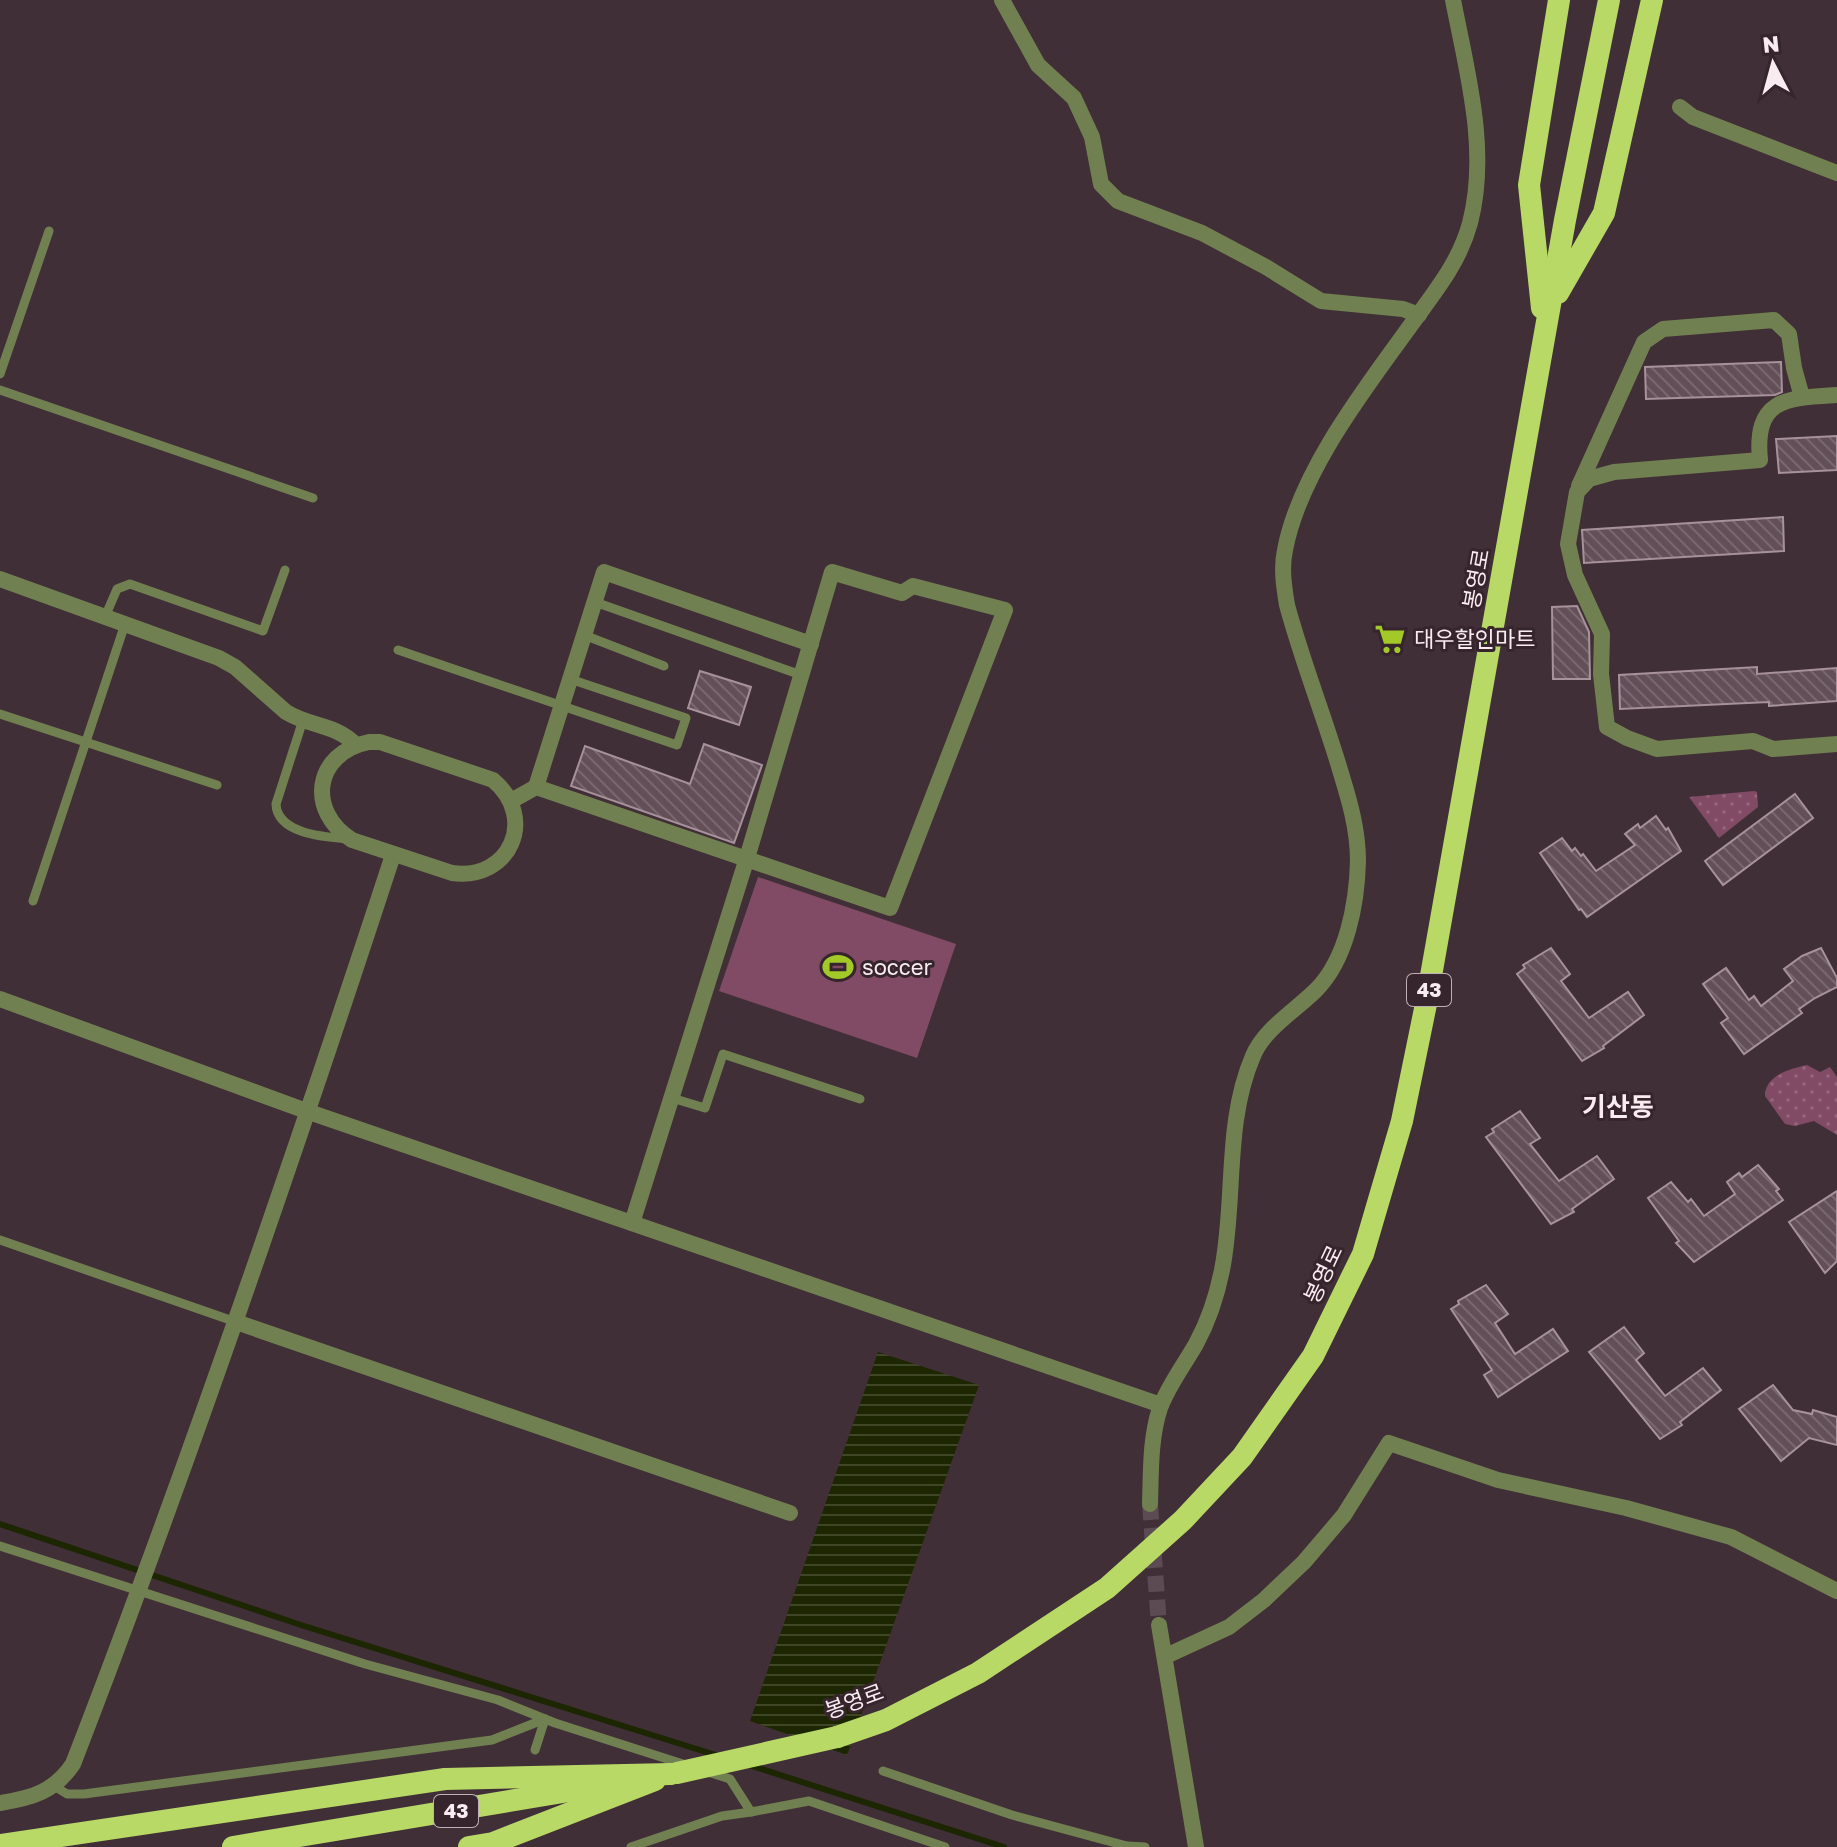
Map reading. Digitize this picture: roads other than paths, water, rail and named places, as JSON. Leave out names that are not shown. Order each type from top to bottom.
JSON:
[{"type":"highway","points":[[1545,336],[1529,185],[1559,0]]},
{"type":"highway","name":"봉영로","points":[[233,1847],[674,1774],[837,1737],[886,1720],[978,1673],[1107,1588],[1183,1520],[1242,1457],[1313,1356],[1363,1254],[1402,1121],[1468,777],[1550,306],[1609,0]]},
{"type":"highway","points":[[1550,306],[1604,213],[1652,0]]},
{"type":"highway","points":[[0,1845],[445,1779],[674,1774]]},
{"type":"highway","points":[[469,1847],[493,1843],[674,1774]]},
{"type":"street","points":[[1002,0],[1038,65],[1074,98],[1092,137],[1101,184],[1118,201],[1202,233],[1321,301],[1403,309],[1419,315]]},
{"type":"street","points":[[1150,1504],[1154,1432],[1161,1405],[1198,1341],[1222,1271],[1240,1091],[1255,1050],[1318,988],[1337,956],[1348,928],[1355,896],[1358,859],[1354,817],[1287,605],[1283,574],[1285,550],[1309,481],[1333,436],[1455,263],[1470,224],[1478,151],[1453,0]]},
{"type":"street","points":[[1680,107],[1693,117],[1837,173]]},
{"type":"street","points":[[1802,397],[1789,334],[1774,320],[1663,329],[1644,342],[1577,492],[1568,544],[1575,575],[1602,634],[1601,674],[1607,727],[1657,749],[1753,741],[1773,749],[1837,744]]},
{"type":"street","points":[[1577,492],[1589,479],[1614,472],[1760,460],[1758,437],[1766,415],[1783,401],[1837,395]]},
{"type":"street","points":[[511,801],[536,787],[604,572],[811,644]]},
{"type":"street","points":[[536,787],[747,858],[890,908],[1005,610],[913,586],[902,593],[832,572],[747,858],[632,1223]]},
{"type":"street","points":[[0,579],[219,658],[235,667],[277,705],[303,720],[345,734],[356,745]]},
{"type":"street","points":[[380,742],[493,780],[511,801],[516,829],[512,843],[500,861],[485,870],[464,874],[452,873],[352,840],[330,821],[322,792],[324,778],[340,753],[356,745],[380,742]]},
{"type":"street","points":[[0,1803],[33,1797],[54,1786],[73,1764],[141,1587],[236,1322],[393,855]]},
{"type":"street","points":[[0,999],[309,1112],[1161,1405]]},
{"type":"street","points":[[236,1322],[790,1513]]},
{"type":"street","points":[[1166,1656],[1229,1627],[1264,1600],[1304,1562],[1344,1515],[1389,1443],[1498,1480],[1626,1508],[1731,1537],[1837,1591]]},
{"type":"street","points":[[1159,1625],[1196,1847]]},
{"type":"lane","points":[[0,374],[49,231]]},
{"type":"lane","points":[[0,390],[313,498]]},
{"type":"lane","points":[[105,617],[117,589],[130,584],[263,631],[285,570]]},
{"type":"lane","points":[[595,602],[801,675]]},
{"type":"lane","points":[[33,901],[125,624]]},
{"type":"lane","points":[[584,635],[664,666]]},
{"type":"lane","points":[[398,650],[677,745],[686,718],[570,679]]},
{"type":"lane","points":[[0,714],[217,785]]},
{"type":"lane","points":[[303,720],[276,811],[288,825],[321,837],[352,840]]},
{"type":"lane","points":[[672,1098],[705,1108],[723,1054],[860,1099]]},
{"type":"lane","points":[[0,1240],[236,1322]]},
{"type":"lane","points":[[0,1546],[141,1587],[365,1664],[498,1700],[545,1719],[730,1779],[751,1812]]},
{"type":"lane","points":[[535,1750],[545,1719]]},
{"type":"lane","points":[[54,1786],[67,1794],[84,1794],[492,1740],[545,1719]]},
{"type":"lane","points":[[883,1771],[1012,1815],[1127,1846],[1145,1847]]},
{"type":"lane","points":[[631,1847],[722,1816],[809,1801],[945,1847]]},
{"type":"waterway","points":[[0,1524],[301,1625],[719,1756]]},
{"type":"waterway","points":[[749,1765],[1004,1847]]},
{"type":"tunnel","points":[[1150,1504],[1159,1625]]},
{"type":"place","name":"대우할인마트","points":[[1390,639]]},
{"type":"place","name":"soccer","points":[[838,967]]},
{"type":"district","name":"기산동","points":[[1618,1107]]}]
